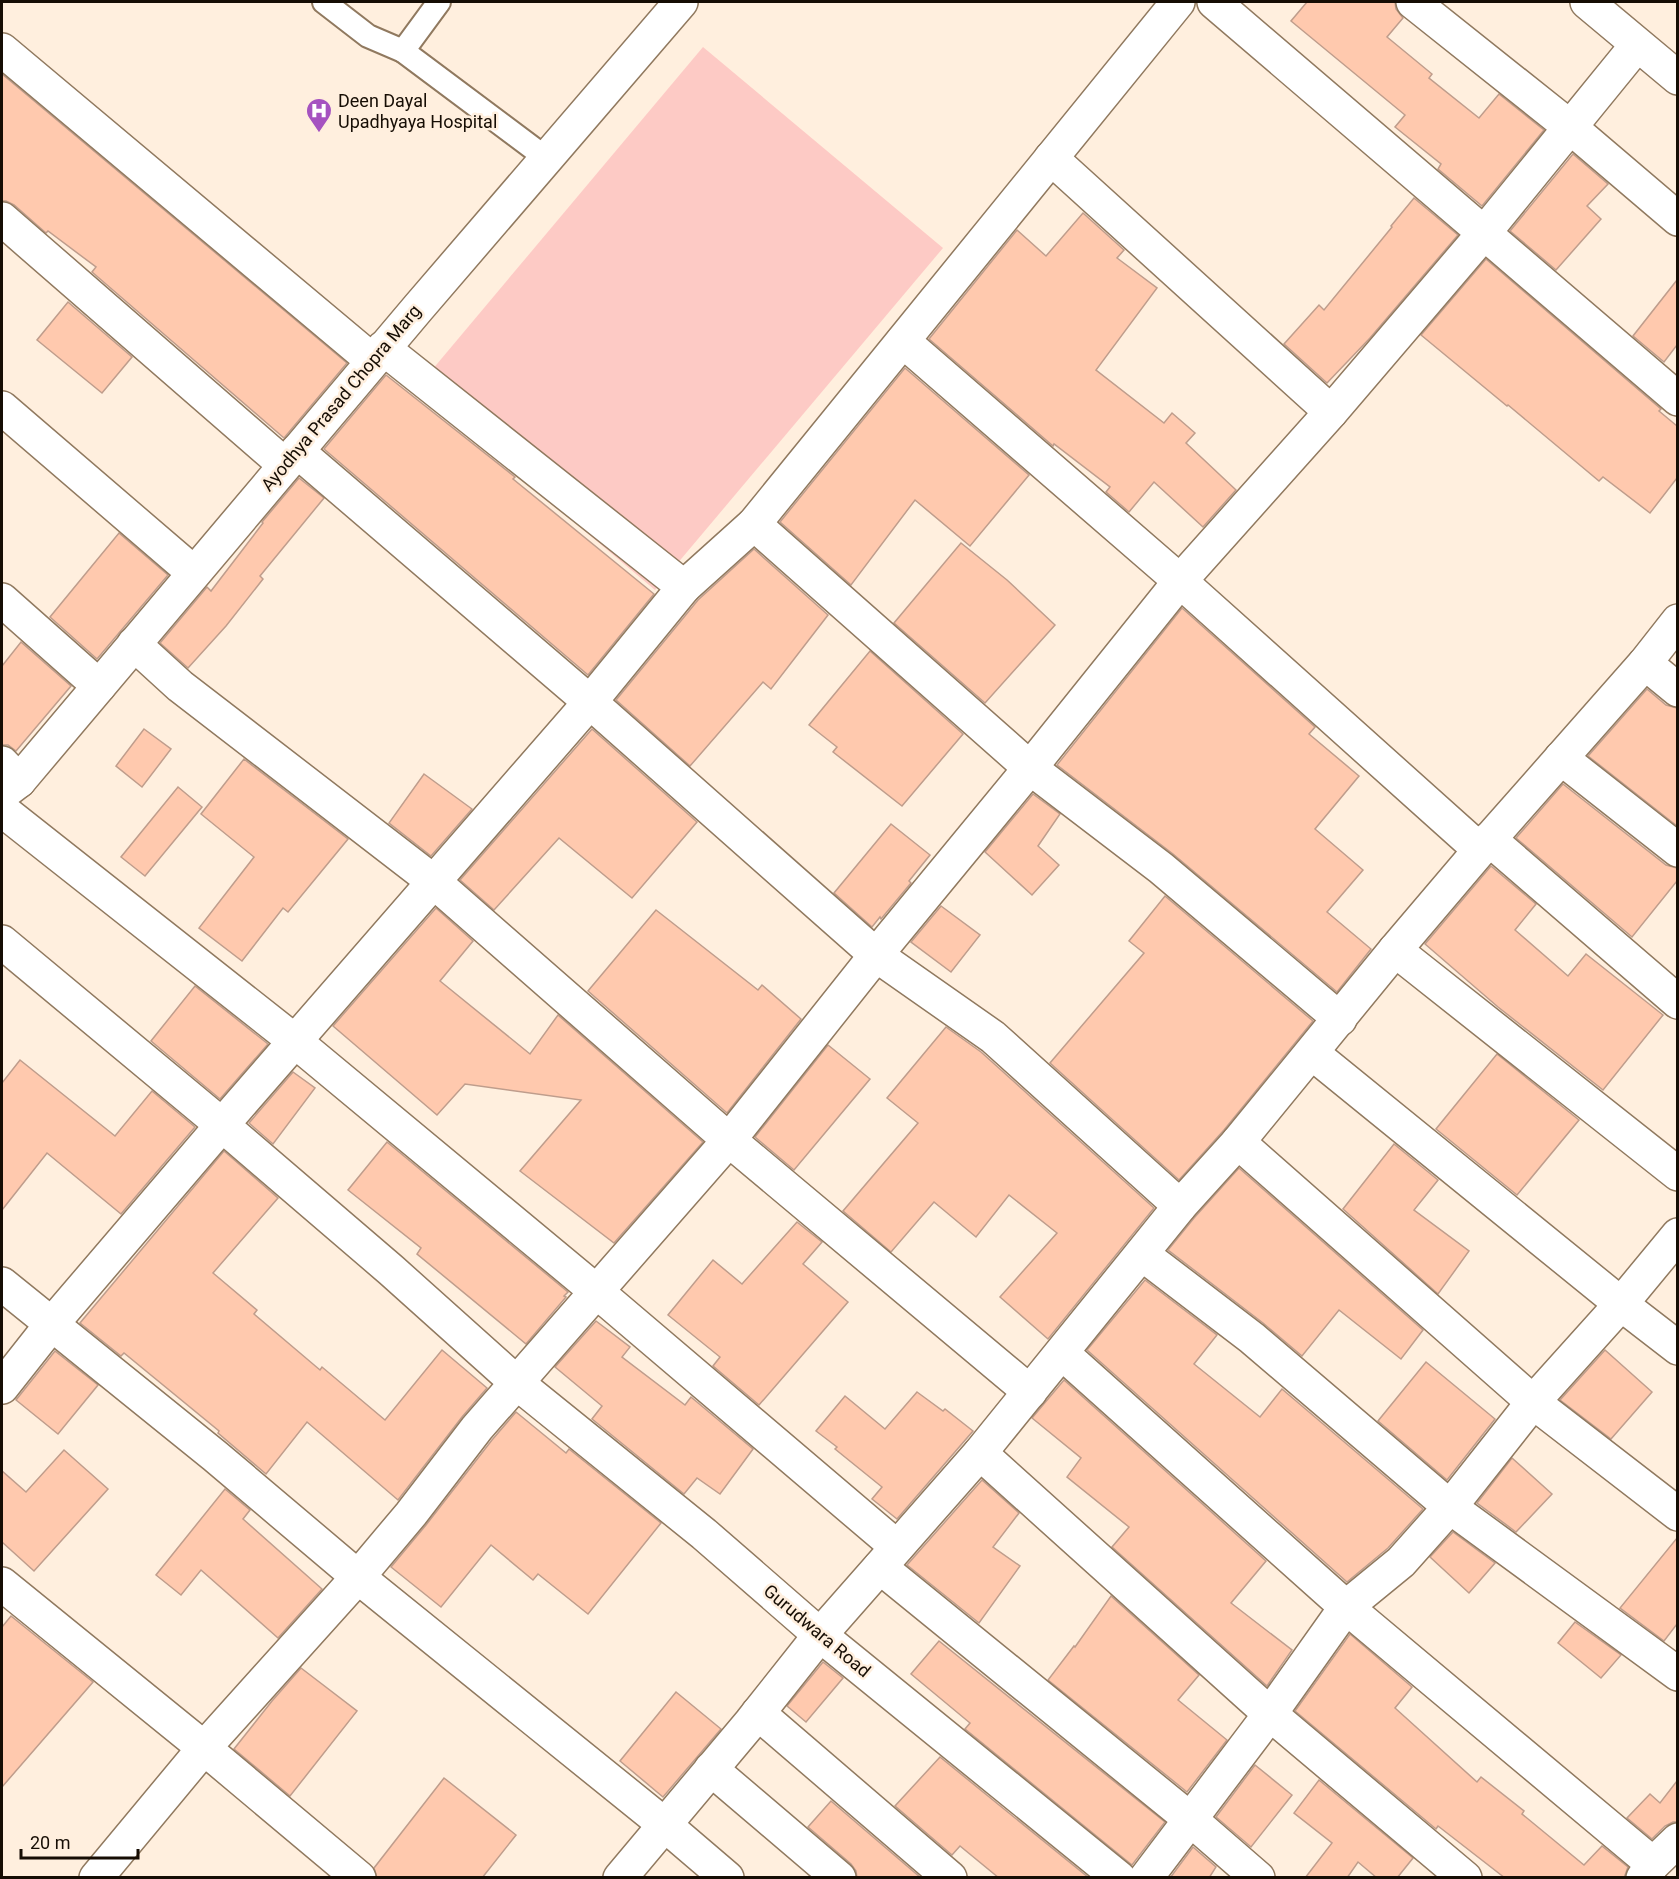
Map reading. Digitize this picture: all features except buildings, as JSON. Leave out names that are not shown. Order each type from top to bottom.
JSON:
[{"type":"street","name":"Ayodhya Prasad Chopra Marg","points":[[7,779],[99,686],[378,354],[681,2]]},
{"type":"street","points":[[2,1387],[51,1325],[222,1125],[590,702],[684,587],[754,524],[1178,2]]},
{"type":"street","points":[[1214,2],[1677,399]]},
{"type":"street","points":[[1413,2],[1570,127],[1677,219]]},
{"type":"street","points":[[1587,2],[1677,78]]},
{"type":"street","points":[[96,1878],[204,1748],[358,1577],[477,1428],[729,1140],[1180,580],[1331,412],[1484,233],[1637,45]]},
{"type":"street","points":[[2,50],[378,354],[684,587]]},
{"type":"street","points":[[1051,158],[1331,412]]},
{"type":"street","points":[[2,219],[590,702],[876,955],[993,1038],[1180,1206]]},
{"type":"street","points":[[903,341],[1485,844],[1677,1002]]},
{"type":"street","points":[[2,408],[194,573]]},
{"type":"street","points":[[754,524],[1030,768],[1161,868],[1340,1019]]},
{"type":"street","points":[[2,600],[99,686]]},
{"type":"street","points":[[620,1878],[820,1635],[980,1453],[1180,1206],[1238,1142],[1395,950],[1645,663],[1677,621]]},
{"type":"street","points":[[134,644],[180,686],[433,881],[729,1140],[1030,1392]]},
{"type":"street","points":[[1645,663],[1677,690]]},
{"type":"street","points":[[1561,758],[1677,850]]},
{"type":"street","points":[[2,810],[296,1042],[596,1291],[889,1557],[1258,1878]]},
{"type":"street","name":"Gurudwara Road","points":[[2,942],[222,1125],[391,1270],[517,1383],[704,1534],[820,1635],[1119,1878]]},
{"type":"street","points":[[1395,950],[1677,1174]]},
{"type":"street","points":[[1312,1053],[1677,1348]]},
{"type":"street","points":[[1238,1142],[1533,1402],[1677,1514]]},
{"type":"street","points":[[1146,1878],[1270,1714],[1346,1607],[1401,1562],[1450,1507],[1533,1402],[1621,1304],[1677,1235]]},
{"type":"street","points":[[1142,1254],[1252,1338],[1450,1507],[1677,1674]]},
{"type":"street","points":[[2,1284],[207,1449],[358,1577],[665,1825],[727,1878]]},
{"type":"street","points":[[1062,1353],[1346,1607],[1648,1871],[1677,1840]]},
{"type":"street","points":[[980,1453],[1270,1714],[1465,1878]]},
{"type":"street","points":[[2,1584],[204,1748],[358,1878]]},
{"type":"street","points":[[758,1713],[950,1878]]},
{"type":"street","points":[[711,1770],[839,1878]]},
{"type":"lane","points":[[324,2],[368,36],[403,51],[546,158]]},
{"type":"lane","points":[[403,51],[439,2]]},
{"type":"shaded area","points":[[703,47],[943,248],[655,590],[416,389]]},
{"type":"place","name":"Deen Dayal Upadhyaya Hospital","points":[[319,134]]}]
